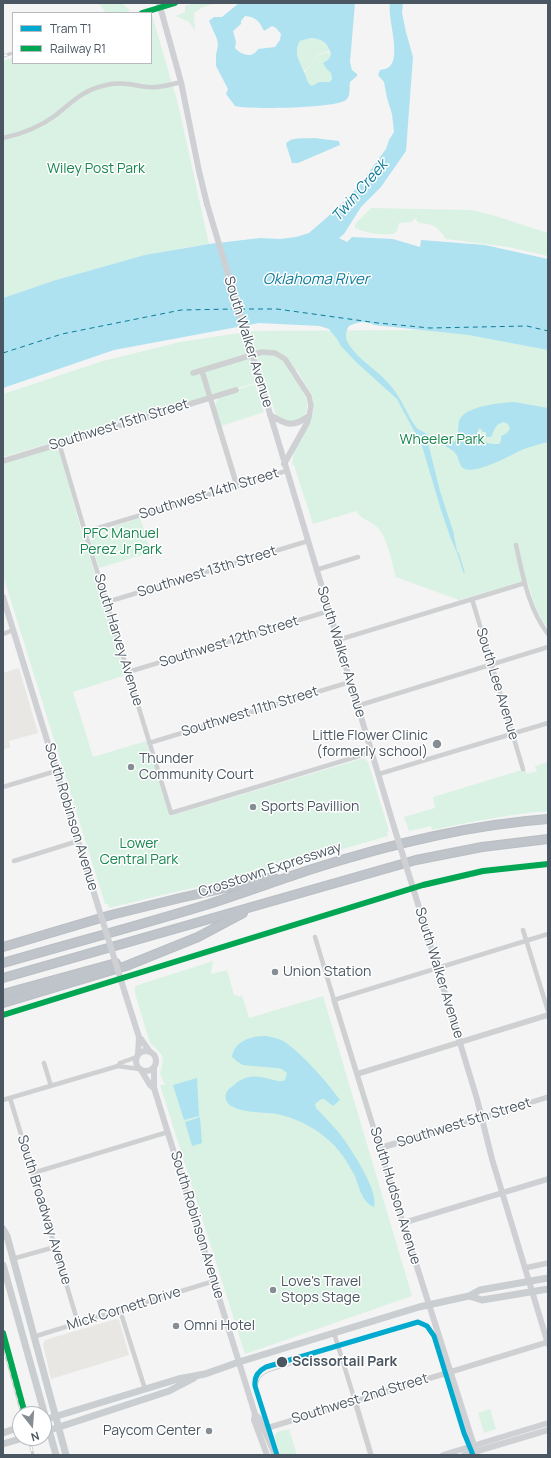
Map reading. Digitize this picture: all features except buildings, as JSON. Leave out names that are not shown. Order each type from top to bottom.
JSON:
[{"type":"highway","name":"Crosstown Expressway","points":[[3,963],[209,904],[310,870],[434,835],[505,823],[548,819]]},
{"type":"highway","name":"Crosstown Expressway","points":[[3,978],[441,854],[489,846],[548,839]]},
{"type":"highway","points":[[3,947],[111,915],[180,898],[310,870]]},
{"type":"highway","points":[[3,1003],[126,966],[198,937],[258,905]]},
{"type":"highway","points":[[3,994],[116,963]]},
{"type":"main road","name":"South Walker Avenue","points":[[159,3],[181,82],[207,204],[286,471],[460,1042],[502,1193],[548,1343]]},
{"type":"main road","points":[[270,415],[282,423],[290,424],[299,422],[309,416]]},
{"type":"main road","points":[[284,464],[307,423],[309,416]]},
{"type":"main road","name":"South Robinson Avenue","points":[[3,597],[138,1037],[138,1056]]},
{"type":"main road","name":"South Robinson Avenue","points":[[138,1037],[150,1052]]},
{"type":"main road","points":[[143,1052],[150,1052],[156,1058],[154,1067],[148,1071],[140,1069],[136,1063],[138,1056],[143,1052]]},
{"type":"main road","name":"South Robinson Avenue","points":[[154,1067],[154,1088],[239,1362],[254,1417]]},
{"type":"main road","name":"South Robinson Avenue","points":[[140,1069],[150,1085],[154,1088]]},
{"type":"main road","name":"Southwest 5th Street","points":[[380,1148],[481,1118]]},
{"type":"main road","points":[[403,1223],[548,1179]]},
{"type":"main road","name":"South Hudson Avenue","points":[[403,1223],[476,1451]]},
{"type":"main road","points":[[3,1229],[66,1455]]},
{"type":"main road","points":[[12,1258],[4,1268],[41,1406]]},
{"type":"main road","points":[[52,1429],[169,1390],[198,1376],[239,1362],[429,1304],[469,1296],[480,1290],[548,1278]]},
{"type":"main road","points":[[469,1296],[482,1300],[548,1289]]},
{"type":"main road","points":[[52,1417],[178,1379],[198,1376]]},
{"type":"main road","points":[[254,1417],[259,1418],[275,1455]]},
{"type":"main road","points":[[254,1417],[267,1455]]},
{"type":"main road","points":[[443,1455],[476,1451],[548,1423]]},
{"type":"main road","points":[[464,1455],[548,1430]]},
{"type":"main road","points":[[52,1445],[56,1455]]},
{"type":"street","points":[[3,138],[35,128],[79,96],[102,86],[129,84],[147,87],[163,86],[181,82]]},
{"type":"street","name":"South Walker Avenue","points":[[202,371],[262,352],[275,353],[286,359],[309,396],[311,406],[309,416]]},
{"type":"street","points":[[193,374],[202,371],[237,486]]},
{"type":"street","name":"Southwest 15th Street","points":[[3,461],[236,390]]},
{"type":"street","name":"South Harvey Avenue","points":[[59,443],[171,813],[372,752]]},
{"type":"street","name":"Southwest 14th Street","points":[[85,532],[286,471]]},
{"type":"street","name":"Southwest 13th Street","points":[[107,602],[308,541]]},
{"type":"street","points":[[516,545],[525,583],[535,614],[548,634]]},
{"type":"street","points":[[316,570],[358,557]]},
{"type":"street","points":[[338,640],[525,583]]},
{"type":"street","name":"South Lee Avenue","points":[[472,599],[523,769]]},
{"type":"street","name":"Southwest 12th Street","points":[[128,672],[329,611]]},
{"type":"street","points":[[3,634],[13,630]]},
{"type":"street","points":[[357,706],[548,647]]},
{"type":"street","name":"Southwest 11th Street","points":[[150,743],[350,682]]},
{"type":"street","points":[[378,774],[548,723]]},
{"type":"street","points":[[3,788],[56,771]]},
{"type":"street","points":[[14,861],[78,841]]},
{"type":"street","points":[[523,930],[548,1012]]},
{"type":"street","points":[[334,1000],[548,934]]},
{"type":"street","name":"South Hudson Avenue","points":[[315,937],[403,1223]]},
{"type":"street","points":[[357,1074],[548,1015]]},
{"type":"street","points":[[118,1066],[120,1063],[138,1056]]},
{"type":"street","points":[[44,1063],[51,1086]]},
{"type":"street","points":[[3,1100],[118,1066],[140,1069]]},
{"type":"street","name":"Southwest 5th Street","points":[[481,1118],[548,1097]]},
{"type":"street","name":"South Broadway Avenue","points":[[10,1098],[78,1323]]},
{"type":"street","points":[[33,1173],[168,1132]]},
{"type":"street","points":[[12,1258],[55,1247]]},
{"type":"street","points":[[525,1268],[548,1263]]},
{"type":"street","name":"Mick Cornett Drive","points":[[33,1337],[214,1281]]},
{"type":"street","points":[[120,1310],[144,1389]]},
{"type":"street","points":[[334,1333],[371,1455]]},
{"type":"street","points":[[23,1339],[33,1337]]},
{"type":"street","name":"Southwest 2nd Street","points":[[264,1429],[548,1343]]},
{"type":"shaded area","points":[[19,668],[38,733],[9,741],[10,747],[3,750],[3,673]]},
{"type":"shaded area","points":[[116,1319],[119,1320],[129,1355],[51,1379],[43,1344],[45,1340]]},
{"type":"green space","points":[[99,3],[121,3],[130,10],[127,12],[105,12]]},
{"type":"green space","points":[[194,3],[217,3],[203,7],[194,13],[195,31],[189,22],[176,16],[185,12],[185,6]]},
{"type":"green space","name":"Wiley Post Park","points":[[152,15],[178,104],[209,244],[131,259],[54,281],[3,298],[3,61],[12,58],[12,64],[152,64]]},
{"type":"green space","points":[[311,38],[323,42],[327,45],[330,51],[316,56],[308,68],[304,71],[300,64],[297,49],[300,41]]},
{"type":"green space","points":[[331,52],[328,60],[332,79],[330,82],[319,82],[312,86],[307,82],[304,73],[314,59],[320,55]]},
{"type":"green space","points":[[371,208],[471,210],[492,215],[548,233],[548,256],[508,247],[446,239],[435,226],[419,223],[416,220],[417,217],[411,222],[399,223],[397,231],[393,234],[376,234],[355,228],[355,224]]},
{"type":"green space","name":"Wheeler Park","points":[[548,291],[548,629],[535,606],[527,580],[459,600],[396,577],[389,550],[380,530],[360,516],[356,511],[313,524],[294,465],[292,465],[294,451],[314,410],[312,395],[297,370],[290,372],[307,400],[307,406],[303,418],[290,422],[279,418],[276,415],[265,380],[3,457],[3,394],[103,361],[180,342],[253,331],[420,330]]},
{"type":"green space","points":[[255,384],[264,412],[221,426],[215,405],[218,399],[217,396]]},
{"type":"green space","name":"Lower Central Park","points":[[53,448],[60,452],[80,526],[126,675],[73,692],[93,757],[146,741],[170,816],[365,759],[368,762],[389,831],[387,832],[388,836],[257,874],[109,908],[108,904],[105,904],[3,575],[3,463]]},
{"type":"green space","name":"PFC Manuel Perez Jr Park","points":[[140,518],[151,552],[99,568],[90,534]]},
{"type":"green space","points":[[548,762],[548,811],[504,816],[432,830],[431,826],[409,831],[404,817],[435,808],[433,797],[525,769],[527,774],[537,771],[535,766]]},
{"type":"green space","name":"Scissortail Park","points":[[213,961],[211,974],[227,970],[234,995],[237,995],[238,997],[242,995],[249,1018],[323,996],[412,1296],[245,1354],[160,1085],[165,1085],[160,1074],[163,1059],[161,1054],[150,1043],[135,993],[135,986]]},
{"type":"green space","points":[[490,1409],[496,1429],[484,1433],[478,1413]]},
{"type":"green space","points":[[289,1429],[297,1455],[281,1455],[275,1435],[277,1432]]},
{"type":"water","points":[[239,3],[355,3],[350,62],[352,70],[357,74],[357,76],[350,82],[348,98],[339,103],[292,108],[257,108],[235,106],[226,94],[228,89],[216,66],[218,45],[209,21],[214,17],[222,17]],"holes":[[[245,16],[252,17],[257,20],[264,31],[272,26],[276,28],[281,34],[280,40],[275,47],[258,49],[250,55],[240,53],[235,48],[236,42],[233,31],[241,24],[241,21]],[[311,38],[324,42],[328,47],[331,54],[328,60],[323,63],[331,73],[332,79],[330,82],[319,82],[312,86],[308,81],[297,54],[300,41]]]},
{"type":"water","name":"Oklahoma River","points":[[390,3],[403,3],[402,13],[413,57],[406,151],[381,187],[361,207],[344,234],[339,238],[347,242],[352,237],[393,239],[420,247],[421,240],[485,245],[548,259],[548,350],[469,335],[374,325],[364,322],[349,326],[347,331],[346,339],[351,347],[361,359],[385,379],[397,395],[416,427],[428,436],[427,439],[440,491],[454,534],[458,555],[441,510],[422,446],[397,399],[356,362],[341,346],[329,329],[320,326],[259,323],[114,350],[3,388],[3,298],[56,280],[145,255],[209,244],[260,238],[280,239],[296,237],[309,233],[332,213],[358,187],[386,149],[394,132],[392,114],[384,82],[378,75],[380,70],[386,69],[393,62],[394,46]]},
{"type":"water","points":[[298,138],[339,141],[340,145],[298,163],[292,163],[286,144],[288,141]]},
{"type":"water","points":[[514,402],[548,408],[548,442],[524,449],[484,467],[469,470],[462,467],[457,456],[451,449],[432,441],[432,437],[437,437],[455,442],[459,422],[462,416],[483,406]],"holes":[[[504,422],[508,424],[510,429],[507,433],[501,436],[501,441],[499,444],[491,444],[486,442],[477,433],[480,428],[483,432],[486,432],[486,437],[491,437],[498,424]]]},
{"type":"water","points":[[265,1036],[281,1040],[298,1052],[321,1076],[340,1100],[333,1106],[324,1099],[321,1099],[315,1104],[316,1108],[342,1137],[365,1173],[373,1192],[375,1200],[374,1207],[370,1205],[363,1197],[354,1174],[343,1156],[335,1146],[320,1133],[309,1126],[290,1118],[277,1114],[237,1109],[226,1101],[227,1091],[234,1085],[249,1077],[264,1078],[276,1081],[285,1080],[287,1073],[282,1069],[243,1065],[232,1057],[236,1047],[244,1040]]},
{"type":"water","points":[[197,1078],[199,1116],[184,1120],[173,1085]]},
{"type":"water","points":[[200,1117],[202,1143],[192,1146],[185,1122]]},
{"type":"waterway","points":[[425,434],[432,438]]},
{"type":"waterway","points":[[458,553],[464,572]]},
{"type":"ferry route","points":[[3,353],[62,334],[181,310],[235,309]]},
{"type":"ferry route","points":[[240,309],[277,309],[378,323],[430,328],[527,326],[548,331]]},
{"type":"tram line","name":"T1","points":[[277,1455],[255,1386],[256,1377],[261,1370],[266,1367],[418,1322],[427,1326],[434,1336],[464,1433],[473,1455]]},
{"type":"tram line","points":[[258,1397],[258,1382],[264,1374],[291,1365],[311,1354]]},
{"type":"railway","points":[[145,12],[175,3]]},
{"type":"railway","points":[[3,56],[12,53]]},
{"type":"railway","points":[[3,1015],[423,885],[483,871],[548,864]]},
{"type":"railway","points":[[3,1344],[20,1406]]},
{"type":"railway","points":[[31,1446],[33,1455]]},
{"type":"rail line","name":"R1","points":[[145,12],[175,3]]},
{"type":"rail line","name":"R1","points":[[3,1015],[423,885],[483,871],[548,864]]},
{"type":"rail line","name":"R1","points":[[3,1333],[23,1406]]},
{"type":"place","name":"Little Flower Clinic (formerly school)","points":[[437,744]]},
{"type":"place","name":"Thunder Community Court","points":[[131,767]]},
{"type":"place","name":"Sports Pavillion","points":[[253,807]]},
{"type":"place","name":"Union Station","points":[[275,972]]},
{"type":"place","name":"Love's Travel Stops Stage","points":[[273,1290]]},
{"type":"place","name":"Omni Hotel","points":[[176,1326]]},
{"type":"place","name":"Scissortail Park","points":[[282,1362]]},
{"type":"place","name":"Paycom Center","points":[[209,1431]]},
{"type":"water label","name":"Twin Creek","points":[[360,191]]}]
